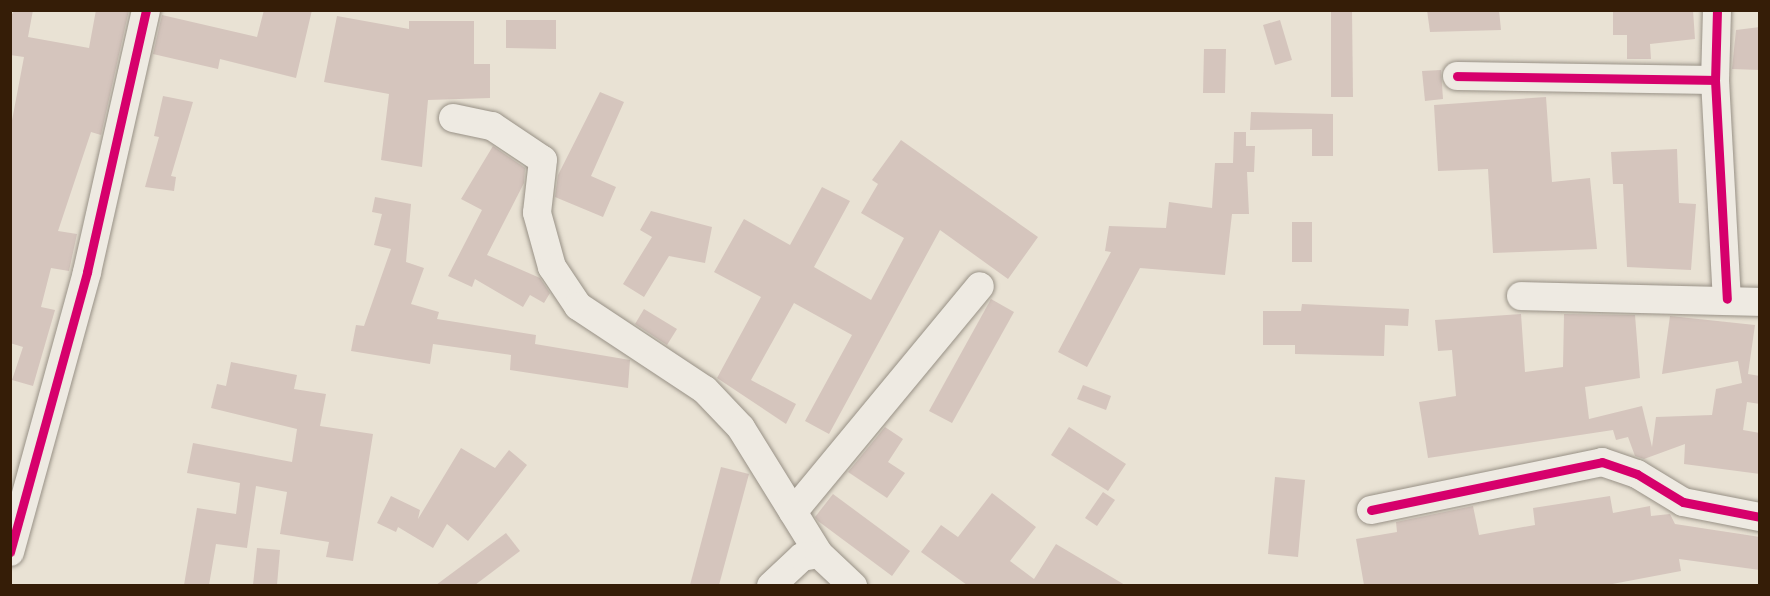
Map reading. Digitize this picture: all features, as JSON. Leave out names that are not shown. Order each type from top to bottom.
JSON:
[{"type":"street","points":[[10,552],[87,272],[146,10]]},
{"type":"street","points":[[1717,10],[1715,80],[1727,299]]},
{"type":"street","points":[[1457,76],[1715,80]]},
{"type":"street","points":[[453,118],[492,126],[543,160],[537,213],[552,267],[578,306],[705,390],[741,428],[819,554],[853,585]]},
{"type":"street","points":[[793,512],[980,286]]},
{"type":"street","points":[[1521,296],[1727,299],[1760,303]]},
{"type":"street","points":[[1371,510],[1602,462],[1637,474],[1683,502],[1760,517]]},
{"type":"street","points":[[771,585],[802,557],[819,554]]},
{"type":"building","points":[[15,10],[33,10],[28,37],[89,48],[96,10],[129,10],[101,135],[91,132],[58,231],[77,234],[69,271],[51,268],[41,307],[55,310],[33,386],[12,380],[23,347],[10,343],[10,131],[24,57],[10,55],[10,17]]},
{"type":"building","points":[[264,10],[312,10],[296,78],[220,59],[218,69],[153,54],[162,15],[257,37]]},
{"type":"building","points":[[1331,10],[1352,10],[1353,97],[1331,97]]},
{"type":"building","points":[[1427,10],[1499,10],[1501,30],[1430,32]]},
{"type":"building","points":[[1613,10],[1693,10],[1695,39],[1650,44],[1651,59],[1627,59],[1627,35],[1613,35]]},
{"type":"building","points":[[337,16],[409,29],[409,21],[474,21],[474,64],[490,64],[490,98],[428,100],[422,167],[381,160],[389,94],[324,82]]},
{"type":"building","points":[[506,20],[556,20],[556,49],[506,48]]},
{"type":"building","points":[[1280,20],[1292,60],[1275,65],[1263,25]]},
{"type":"building","points":[[1760,27],[1760,70],[1732,69],[1736,30]]},
{"type":"building","points":[[1204,49],[1226,49],[1225,93],[1203,93]]},
{"type":"building","points":[[1441,70],[1443,99],[1425,101],[1422,71]]},
{"type":"building","points":[[600,92],[624,102],[591,176],[616,187],[603,217],[555,197],[558,175]]},
{"type":"building","points":[[163,96],[193,102],[171,176],[176,177],[174,191],[145,187],[159,137],[154,136]]},
{"type":"building","points":[[1546,97],[1552,182],[1590,178],[1597,249],[1493,253],[1488,169],[1438,171],[1434,105]]},
{"type":"building","points":[[1251,112],[1333,114],[1333,156],[1312,156],[1312,129],[1250,130]]},
{"type":"building","points":[[1234,132],[1246,132],[1246,146],[1255,146],[1254,172],[1247,172],[1249,214],[1232,214],[1225,275],[1140,268],[1087,367],[1058,352],[1111,252],[1105,251],[1109,226],[1166,228],[1169,202],[1212,208],[1215,163],[1233,163]]},
{"type":"building","points":[[901,140],[1038,237],[1008,279],[940,230],[829,434],[805,421],[852,335],[794,303],[751,380],[796,404],[786,424],[717,378],[761,297],[714,272],[744,219],[790,245],[822,187],[850,201],[814,267],[871,300],[904,238],[861,213],[878,184],[872,180]]},
{"type":"building","points":[[493,146],[525,168],[524,183],[487,255],[540,278],[550,293],[544,303],[530,295],[523,307],[475,279],[472,287],[448,276],[482,210],[461,199]]},
{"type":"building","points":[[1677,149],[1679,203],[1696,204],[1691,270],[1627,267],[1623,184],[1613,184],[1611,152]]},
{"type":"building","points":[[375,197],[411,204],[406,262],[424,268],[411,304],[439,312],[437,319],[536,335],[535,344],[630,360],[628,388],[510,370],[511,355],[433,344],[430,364],[351,351],[356,325],[364,326],[391,249],[374,245],[382,214],[372,212]]},
{"type":"building","points":[[651,211],[712,227],[705,263],[669,256],[644,297],[623,284],[652,237],[640,230]]},
{"type":"building","points":[[1292,222],[1312,222],[1312,262],[1292,262]]},
{"type":"building","points":[[991,299],[1014,312],[952,423],[929,411]]},
{"type":"building","points":[[1302,304],[1409,309],[1408,326],[1385,325],[1384,356],[1295,354],[1295,345],[1263,345],[1263,311],[1301,311]]},
{"type":"building","points":[[644,309],[677,329],[667,345],[635,324]]},
{"type":"building","points":[[1521,314],[1525,372],[1563,367],[1564,314],[1635,315],[1640,378],[1585,387],[1589,419],[1642,406],[1652,447],[1656,417],[1712,415],[1716,389],[1742,383],[1738,361],[1662,374],[1670,316],[1755,325],[1748,374],[1760,376],[1760,404],[1747,402],[1743,430],[1760,433],[1760,474],[1684,464],[1685,444],[1644,459],[1635,456],[1628,437],[1616,440],[1613,430],[1428,458],[1419,402],[1456,396],[1452,350],[1438,351],[1435,320]]},
{"type":"building","points":[[231,362],[297,375],[294,389],[326,394],[320,426],[373,434],[353,561],[326,557],[329,542],[280,534],[287,492],[256,486],[247,548],[216,544],[209,585],[184,585],[197,508],[236,514],[240,483],[187,473],[193,443],[292,462],[297,429],[211,408],[217,384],[226,386]]},
{"type":"building","points":[[1083,385],[1111,396],[1106,410],[1077,399]]},
{"type":"building","points":[[885,427],[903,439],[888,462],[905,473],[887,498],[848,472]]},
{"type":"building","points":[[1069,427],[1126,464],[1108,491],[1051,455]]},
{"type":"building","points":[[461,448],[495,468],[509,450],[527,465],[468,541],[447,524],[433,548],[398,527],[396,532],[377,523],[391,496],[420,510],[418,519]]},
{"type":"building","points":[[721,467],[749,474],[719,585],[690,585]]},
{"type":"building","points":[[1275,477],[1305,480],[1298,557],[1268,554]]},
{"type":"building","points":[[1103,492],[1115,500],[1097,526],[1085,518]]},
{"type":"building","points":[[992,493],[1036,527],[1010,561],[1034,579],[1056,544],[1125,585],[967,585],[921,552],[941,525],[958,537]]},
{"type":"building","points":[[833,494],[910,551],[892,576],[815,517]]},
{"type":"building","points":[[1610,496],[1613,513],[1650,506],[1651,516],[1670,514],[1675,524],[1760,537],[1760,570],[1679,559],[1681,571],[1607,585],[1364,585],[1356,539],[1397,532],[1396,522],[1473,506],[1479,535],[1535,525],[1533,508]]},
{"type":"building","points":[[506,533],[520,551],[475,585],[436,585]]},
{"type":"building","points":[[257,548],[280,550],[277,585],[253,585]]},
{"type":"cycle path","points":[[10,552],[87,272],[146,10]]},
{"type":"cycle path","points":[[1717,10],[1715,80],[1727,299]]},
{"type":"cycle path","points":[[1457,76],[1715,80]]},
{"type":"cycle path","points":[[1371,510],[1602,462],[1637,474],[1683,502],[1760,517]]}]
